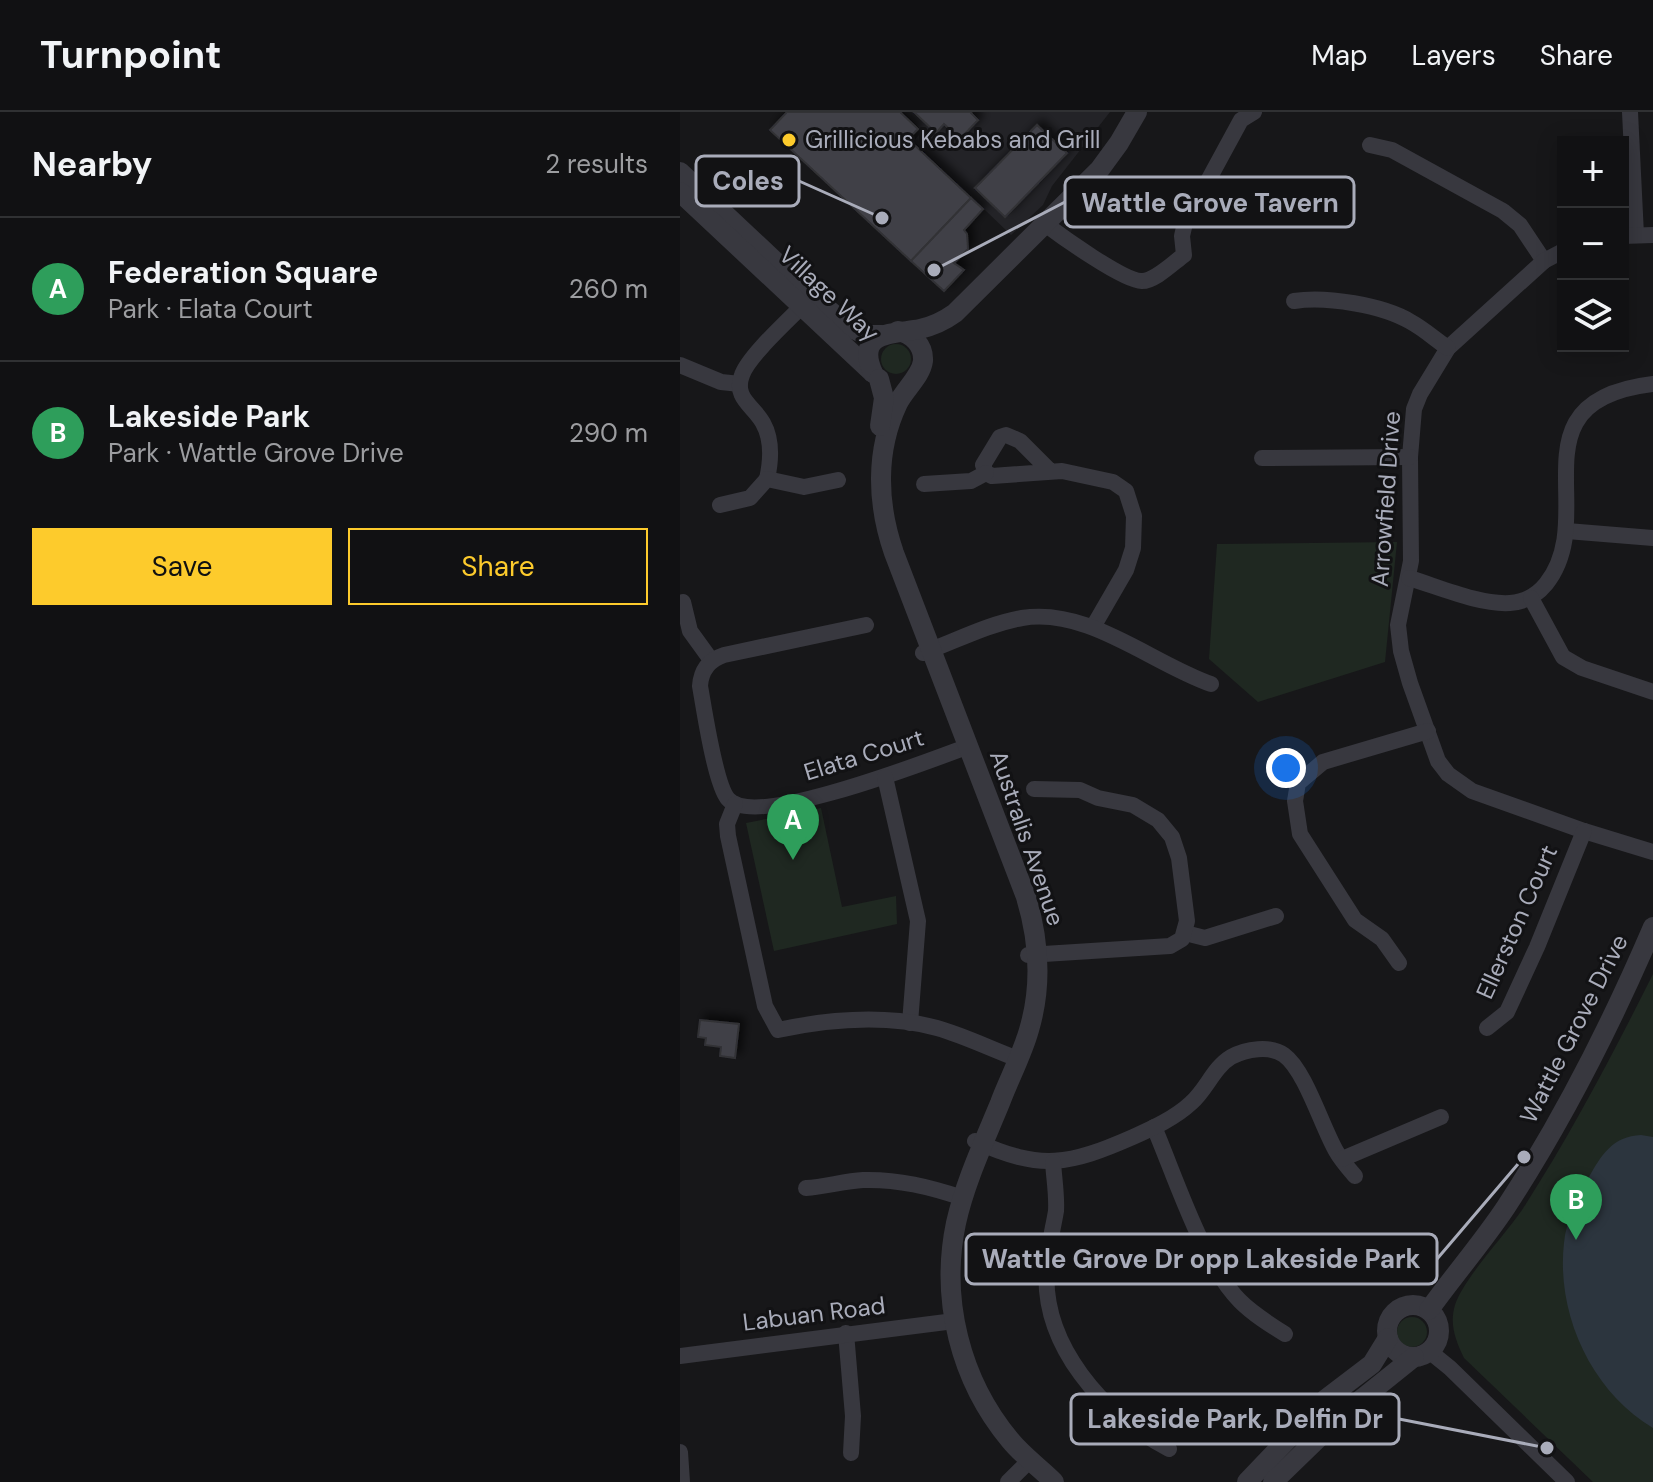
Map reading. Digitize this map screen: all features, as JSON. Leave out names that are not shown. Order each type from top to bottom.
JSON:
[{"type":"street","name":"Australis Avenue","points":[[927,652],[890,541],[881,494],[882,455],[889,426],[929,346],[937,337],[973,313],[1050,228],[1100,169],[1137,112]]},
{"type":"street","name":"Australis Avenue","points":[[890,333],[927,327],[955,313],[1112,172],[1149,112]]},
{"type":"street","points":[[1050,228],[1127,278],[1143,282],[1184,255],[1182,236],[1185,223],[1241,120],[1254,112]]},
{"type":"street","points":[[1630,112],[1637,235]]},
{"type":"street","points":[[1370,145],[1392,150],[1503,211],[1520,225],[1544,261]]},
{"type":"street","name":"Village Way","points":[[680,172],[689,191],[738,237],[749,254],[807,301],[855,331],[866,335],[890,333]]},
{"type":"street","name":"Village Way","points":[[689,191],[807,301],[876,376]]},
{"type":"street","name":"Arrowfield Drive","points":[[1557,254],[1544,261],[1448,348],[1420,394],[1414,409],[1410,457],[1412,535],[1409,578],[1398,625],[1410,683],[1438,761],[1459,784],[1584,831],[1653,852]]},
{"type":"street","points":[[1294,301],[1309,299],[1377,308],[1412,322],[1448,348]]},
{"type":"street","points":[[720,505],[750,498],[767,479],[770,459],[766,428],[742,398],[740,384],[749,364],[807,301]]},
{"type":"street","points":[[890,333],[912,337],[918,342],[923,357],[918,371],[901,385],[886,383],[876,376],[869,352],[890,333]]},
{"type":"street","points":[[680,365],[721,382],[740,384]]},
{"type":"street","name":"Australis Avenue","points":[[876,376],[884,404],[873,457],[874,511],[883,547],[964,748],[1016,895],[1033,955],[1014,1057],[959,1196],[943,1251],[942,1282],[957,1366],[969,1392],[990,1429],[1023,1473],[1054,1482]]},
{"type":"street","points":[[1409,578],[1492,602],[1509,603],[1531,598],[1541,590],[1557,567],[1567,531],[1565,457],[1572,431],[1578,421],[1605,396],[1626,388],[1653,384]]},
{"type":"street","points":[[986,473],[984,462],[1004,435],[1020,441],[1049,470]]},
{"type":"street","points":[[1262,458],[1410,457]]},
{"type":"street","points":[[986,473],[992,476],[1049,470],[1113,482],[1126,491],[1131,502],[1134,536],[1130,559],[1093,627]]},
{"type":"street","points":[[924,484],[971,481],[986,473]]},
{"type":"street","points":[[767,479],[804,487],[838,480]]},
{"type":"street","points":[[1567,531],[1653,538]]},
{"type":"street","points":[[1531,598],[1563,657],[1582,668],[1653,692]]},
{"type":"street","points":[[683,602],[690,631],[711,660]]},
{"type":"street","points":[[927,652],[1020,619],[1061,618],[1093,627],[1182,673],[1211,684]]},
{"type":"street","points":[[866,625],[736,652],[711,660],[703,671],[700,686],[721,785],[726,797],[735,804],[727,824],[728,836],[765,1006],[778,1030],[852,1020],[910,1023],[951,1032],[1014,1057]]},
{"type":"street","points":[[1399,963],[1382,939],[1355,920],[1300,834],[1295,801],[1298,783],[1323,762],[1428,731]]},
{"type":"street","name":"Elata Court","points":[[735,804],[747,808],[764,806],[846,789],[964,748]]},
{"type":"street","points":[[885,777],[918,921],[910,1023]]},
{"type":"street","points":[[1033,955],[1163,947],[1176,944],[1185,933],[1187,921],[1179,858],[1172,837],[1158,820],[1133,805],[1098,798],[1080,790],[1034,789]]},
{"type":"street","name":"Ellerston Court","points":[[1487,1028],[1507,1012],[1584,831]]},
{"type":"street","points":[[1185,933],[1205,938],[1276,916]]},
{"type":"street","name":"Wattle Grove Drive","points":[[1429,1310],[1503,1210],[1552,1133],[1605,1036],[1653,927]]},
{"type":"street","points":[[979,1143],[1010,1156],[1053,1162],[1095,1153],[1154,1127],[1191,1104],[1218,1067],[1234,1056],[1246,1051],[1272,1049],[1286,1056],[1297,1071],[1342,1159],[1355,1176]]},
{"type":"street","points":[[1342,1159],[1441,1117]]},
{"type":"street","points":[[1154,1127],[1207,1251],[1226,1285],[1240,1301],[1285,1334]]},
{"type":"street","points":[[1053,1162],[1056,1207],[1047,1266],[1047,1291],[1059,1338],[1069,1357],[1096,1392],[1146,1437],[1169,1449]]},
{"type":"street","points":[[806,1188],[878,1180],[915,1184],[959,1196]]},
{"type":"street","points":[[1247,1482],[1326,1399],[1372,1364],[1388,1338],[1388,1322],[1398,1309],[1413,1304],[1429,1310],[1438,1323],[1435,1346],[1343,1414],[1273,1482]]},
{"type":"street","name":"Labuan Road","points":[[680,1356],[950,1321]]},
{"type":"street","points":[[846,1333],[853,1416],[851,1453]]},
{"type":"street","points":[[1388,1338],[1398,1352],[1422,1354],[1450,1368],[1567,1482]]},
{"type":"street","points":[[680,1452],[682,1482]]},
{"type":"shaded area","points":[[903,112],[1110,112],[1052,186],[1043,205],[1011,235],[913,141],[920,129]]},
{"type":"shaded area","points":[[896,344],[907,348],[911,359],[907,370],[896,374],[885,370],[881,359],[885,348]]},
{"type":"shaded area","points":[[1397,542],[1385,662],[1258,702],[1209,659],[1217,544]]},
{"type":"shaded area","points":[[821,808],[842,907],[896,896],[897,924],[774,951],[746,823]]},
{"type":"shaded area","points":[[1653,974],[1653,1482],[1593,1482],[1464,1358],[1454,1333],[1453,1312],[1467,1282],[1522,1210],[1558,1152]]},
{"type":"shaded area","points":[[1641,1135],[1653,1137],[1653,1428],[1631,1412],[1595,1372],[1572,1323],[1563,1270],[1567,1226],[1593,1170],[1615,1143]]},
{"type":"shaded area","points":[[1412,1317],[1423,1321],[1427,1332],[1423,1343],[1412,1347],[1401,1343],[1397,1332],[1401,1321]]},
{"type":"building","points":[[787,112],[900,112],[918,129],[908,139],[971,198],[911,261],[770,130]]},
{"type":"building","points":[[914,112],[970,112],[978,120],[960,139],[944,124],[936,133]]},
{"type":"building","points":[[1037,125],[1067,153],[1005,217],[975,188]]},
{"type":"building","points":[[971,198],[983,209],[964,230],[968,249],[954,263],[964,270],[944,291],[911,261]]},
{"type":"building","points":[[700,1020],[739,1024],[735,1058],[720,1056],[721,1047],[705,1045],[706,1038],[698,1037]]},
{"type":"place","name":"Grillicious Kebabs and Grill","points":[[789,140]]},
{"type":"place","name":"Coles","points":[[882,218]]},
{"type":"place","name":"Wattle Grove Tavern","points":[[934,270]]},
{"type":"place","name":"Federation Square","points":[[793,860]]},
{"type":"place","name":"Wattle Grove Dr opp Lakeside Park","points":[[1524,1157]]},
{"type":"place","name":"Lakeside Park","points":[[1576,1240]]},
{"type":"place","name":"Lakeside Park, Delfin Dr","points":[[1547,1448]]}]
